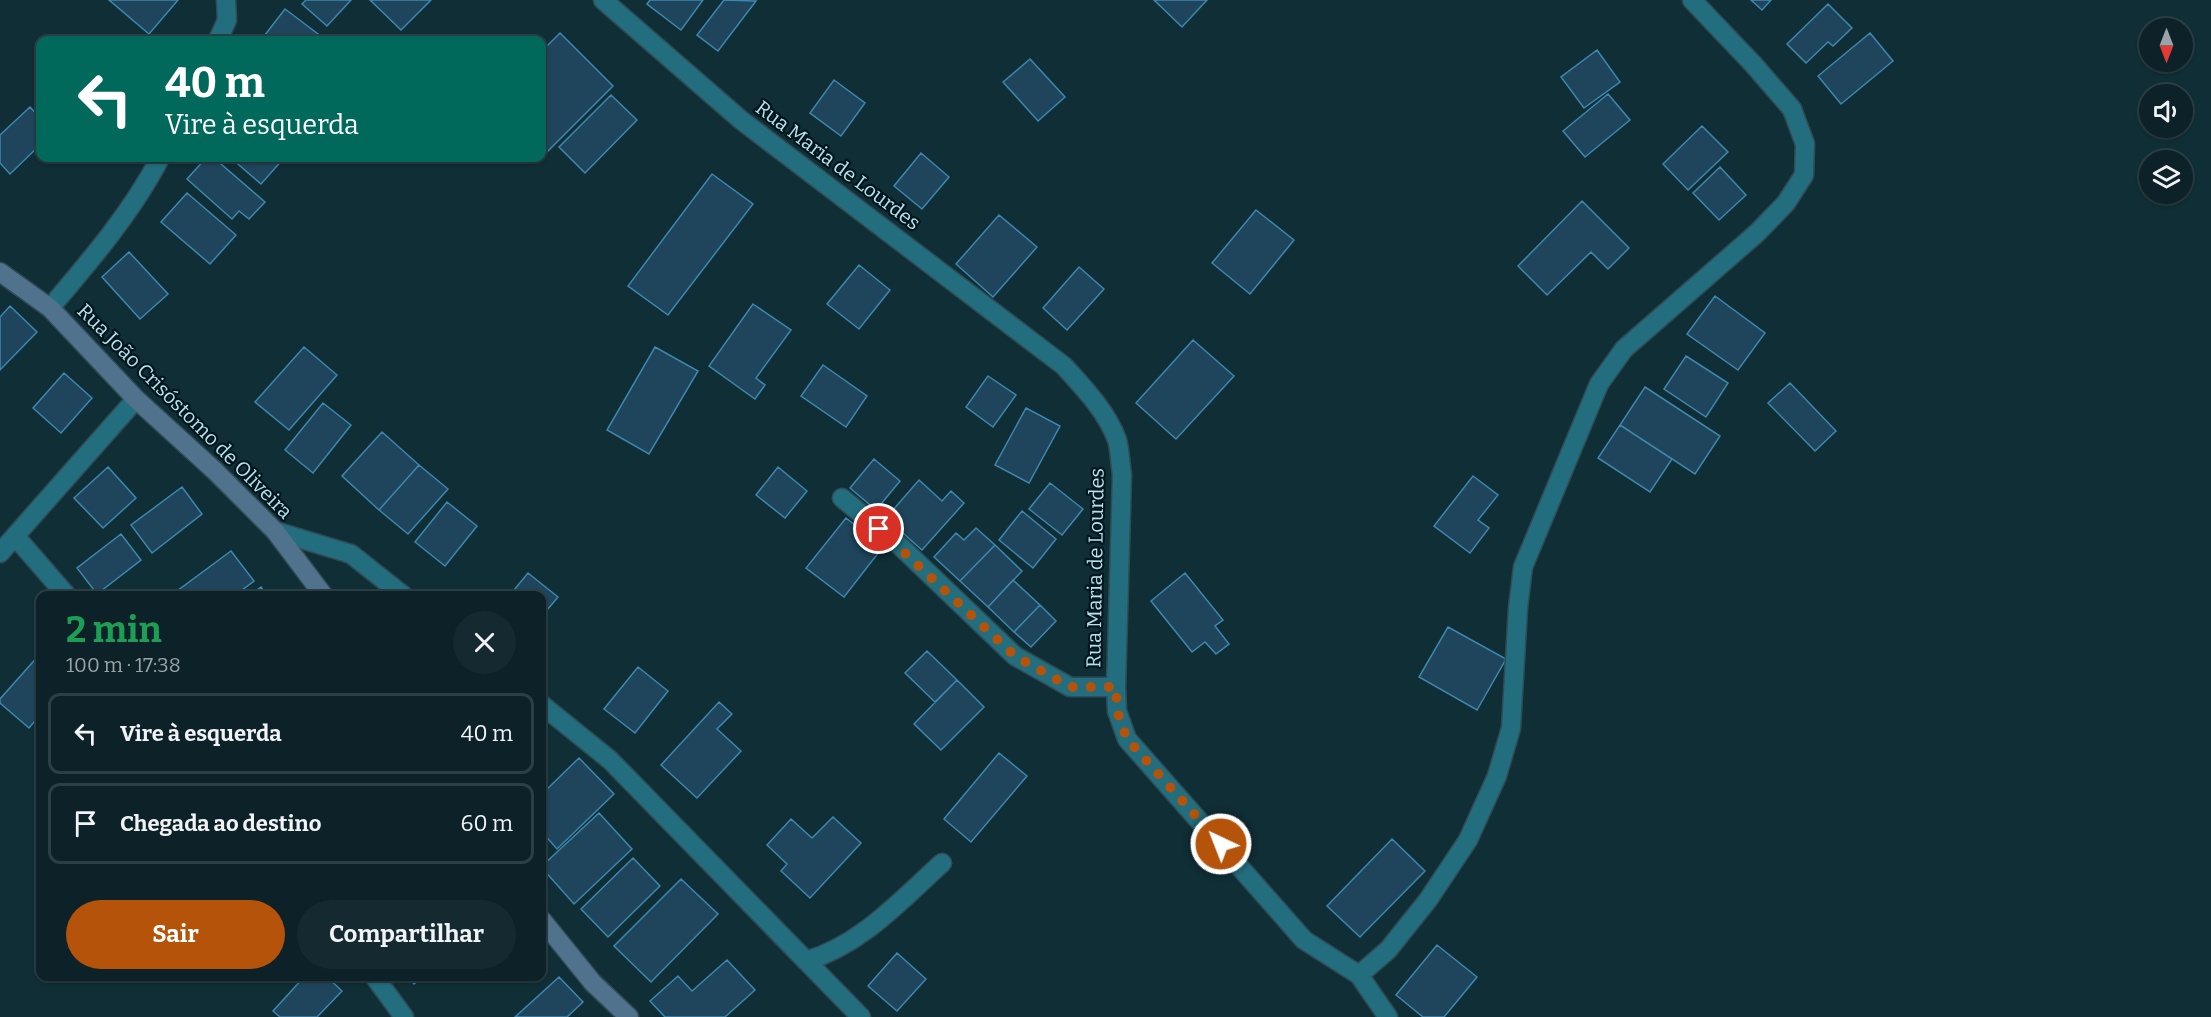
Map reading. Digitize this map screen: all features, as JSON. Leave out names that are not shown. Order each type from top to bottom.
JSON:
[{"type":"street","points":[[220,36],[227,20],[226,0]]},
{"type":"street","name":"Rua Maria de Lourdes","points":[[603,0],[741,120],[1064,366],[1084,388],[1105,417],[1117,441],[1122,474],[1116,687],[1117,711],[1127,739],[1304,940],[1359,975],[1388,1017]]},
{"type":"street","points":[[1359,975],[1388,950],[1428,900],[1468,840],[1497,776],[1511,728],[1518,608],[1524,567],[1599,384],[1624,349],[1757,233],[1786,203],[1804,175],[1805,144],[1792,110],[1753,64],[1692,0]]},
{"type":"street","points":[[50,308],[96,254],[150,178],[158,162]]},
{"type":"street","name":"Rua João Crisóstomo de Oliveira","points":[[0,272],[50,308],[136,399],[215,471],[275,531],[320,591]]},
{"type":"street","points":[[0,553],[136,399]]},
{"type":"street","points":[[842,498],[898,544],[1015,656],[1070,687],[1116,687]]},
{"type":"street","points":[[275,531],[351,554],[398,591]]},
{"type":"street","points":[[15,536],[63,591]]},
{"type":"street","points":[[546,708],[610,760],[861,1017]]},
{"type":"street","points":[[807,961],[826,956],[870,928],[942,863]]},
{"type":"street","points":[[546,925],[593,983],[628,1017]]},
{"type":"street","points":[[378,981],[404,1017]]},
{"type":"building","points":[[109,0],[178,0],[149,34]]},
{"type":"building","points":[[306,0],[351,0],[327,26],[302,4]]},
{"type":"building","points":[[370,0],[431,0],[401,30]]},
{"type":"building","points":[[650,0],[703,0],[681,30],[647,4]]},
{"type":"building","points":[[724,0],[756,1],[718,51],[697,35]]},
{"type":"building","points":[[1154,0],[1207,0],[1182,27]]},
{"type":"building","points":[[1751,0],[1771,0],[1762,10]]},
{"type":"building","points":[[1828,4],[1852,28],[1833,46],[1828,42],[1806,63],[1787,44]]},
{"type":"building","points":[[285,9],[321,36],[264,36]]},
{"type":"building","points":[[560,33],[613,86],[546,153],[546,47]]},
{"type":"building","points":[[1870,33],[1893,61],[1841,104],[1818,76]]},
{"type":"building","points":[[1597,50],[1620,82],[1584,108],[1561,77]]},
{"type":"building","points":[[1030,59],[1065,97],[1038,121],[1003,82]]},
{"type":"building","points":[[834,80],[865,103],[841,136],[810,113]]},
{"type":"building","points":[[1608,94],[1630,120],[1585,157],[1563,131]]},
{"type":"building","points":[[611,95],[637,120],[585,173],[559,147]]},
{"type":"building","points":[[30,107],[36,114],[36,149],[10,174],[0,163],[0,135]]},
{"type":"building","points":[[1702,126],[1728,152],[1688,190],[1663,164]]},
{"type":"building","points":[[921,153],[949,177],[922,209],[894,186]]},
{"type":"building","points":[[202,162],[219,162],[265,202],[249,219],[239,211],[232,219],[187,179]]},
{"type":"building","points":[[236,162],[280,162],[261,184]]},
{"type":"building","points":[[1720,167],[1746,195],[1719,220],[1693,193]]},
{"type":"building","points":[[712,174],[753,204],[668,315],[628,286]]},
{"type":"building","points":[[187,193],[236,235],[210,264],[161,222]]},
{"type":"building","points":[[1582,201],[1629,248],[1608,269],[1591,252],[1547,295],[1518,266]]},
{"type":"building","points":[[1256,210],[1294,240],[1250,294],[1212,263]]},
{"type":"building","points":[[999,215],[1037,247],[993,297],[956,264]]},
{"type":"building","points":[[129,252],[168,294],[140,319],[102,277]]},
{"type":"building","points":[[859,265],[890,290],[859,329],[827,304]]},
{"type":"building","points":[[1079,267],[1104,289],[1067,330],[1043,308]]},
{"type":"building","points":[[1715,296],[1765,333],[1738,370],[1687,334]]},
{"type":"building","points":[[753,304],[791,330],[756,378],[765,385],[755,399],[709,366]]},
{"type":"building","points":[[10,306],[37,332],[0,370],[0,317]]},
{"type":"building","points":[[1193,340],[1234,376],[1176,439],[1136,403]]},
{"type":"building","points":[[304,347],[337,375],[289,430],[255,402]]},
{"type":"building","points":[[655,347],[698,371],[649,454],[607,430]]},
{"type":"building","points":[[1686,356],[1728,383],[1706,417],[1664,389]]},
{"type":"building","points":[[823,365],[867,396],[846,427],[801,396]]},
{"type":"building","points":[[64,373],[92,398],[61,433],[33,408]]},
{"type":"building","points":[[988,376],[1016,395],[993,427],[966,407]]},
{"type":"building","points":[[1790,383],[1836,431],[1815,451],[1768,403]]},
{"type":"building","points":[[1645,387],[1720,436],[1695,474],[1620,425]]},
{"type":"building","points":[[323,403],[351,425],[313,473],[285,450]]},
{"type":"building","points":[[1026,408],[1060,426],[1029,483],[995,465]]},
{"type":"building","points":[[1620,425],[1672,459],[1650,492],[1598,458]]},
{"type":"building","points":[[382,432],[419,465],[379,510],[342,476]]},
{"type":"building","points":[[874,459],[900,481],[876,510],[850,488]]},
{"type":"building","points":[[419,465],[448,489],[408,534],[379,510]]},
{"type":"building","points":[[108,467],[136,498],[103,528],[74,498]]},
{"type":"building","points":[[778,467],[807,491],[785,518],[756,495]]},
{"type":"building","points":[[1473,476],[1498,495],[1478,520],[1489,528],[1470,553],[1434,526]]},
{"type":"building","points":[[919,480],[942,501],[951,491],[964,503],[922,550],[886,518]]},
{"type":"building","points":[[1050,483],[1083,509],[1062,535],[1029,509]]},
{"type":"building","points":[[182,487],[202,514],[152,553],[131,525]]},
{"type":"building","points":[[447,502],[477,526],[445,566],[415,542]]},
{"type":"building","points":[[1022,511],[1056,539],[1033,568],[999,540]]},
{"type":"building","points":[[846,518],[883,547],[844,597],[806,568]]},
{"type":"building","points":[[976,528],[995,545],[960,581],[934,557],[956,533],[964,540]]},
{"type":"building","points":[[121,534],[141,560],[101,591],[95,591],[77,568]]},
{"type":"building","points":[[995,545],[1022,571],[988,607],[960,581]]},
{"type":"building","points":[[231,551],[254,581],[241,591],[177,591]]},
{"type":"building","points":[[528,573],[558,597],[546,611],[546,591],[513,591]]},
{"type":"building","points":[[1185,573],[1223,620],[1215,626],[1229,644],[1216,654],[1205,642],[1192,652],[1151,601]]},
{"type":"building","points":[[1013,580],[1040,605],[1014,632],[988,607]]},
{"type":"building","points":[[1040,605],[1056,621],[1031,647],[1014,632]]},
{"type":"building","points":[[1448,627],[1506,659],[1477,710],[1419,677]]},
{"type":"building","points":[[927,651],[957,680],[935,702],[905,673]]},
{"type":"building","points":[[36,658],[36,720],[29,728],[0,703],[0,699]]},
{"type":"building","points":[[638,667],[668,691],[635,733],[604,709]]},
{"type":"building","points":[[957,680],[984,707],[941,750],[914,724]]},
{"type":"building","points":[[719,702],[732,714],[717,729],[741,751],[697,798],[661,765]]},
{"type":"building","points":[[999,753],[1027,776],[971,842],[944,819]]},
{"type":"building","points":[[579,758],[614,794],[557,849],[546,837],[546,790]]},
{"type":"building","points":[[599,813],[632,849],[574,904],[546,872],[546,862]]},
{"type":"building","points":[[833,817],[861,843],[810,898],[781,871],[787,864],[767,845],[791,819],[812,838]]},
{"type":"building","points":[[1392,839],[1425,871],[1360,937],[1327,906]]},
{"type":"building","points":[[633,858],[660,886],[608,937],[581,909]]},
{"type":"building","points":[[681,879],[718,914],[651,982],[614,946]]},
{"type":"building","points":[[1437,945],[1477,977],[1444,1017],[1423,1017],[1396,995]]},
{"type":"building","points":[[897,953],[926,979],[897,1011],[868,986]]},
{"type":"building","points":[[727,960],[755,990],[725,1017],[665,1017],[650,1001],[678,976],[692,991]]},
{"type":"building","points":[[559,977],[583,1002],[567,1017],[515,1017]]},
{"type":"building","points":[[300,981],[331,981],[342,991],[317,1017],[280,1017],[273,1011]]},
{"type":"route","points":[[879,529],[898,544],[1015,656],[1070,687],[1116,687],[1117,711],[1127,739],[1221,844]]}]
